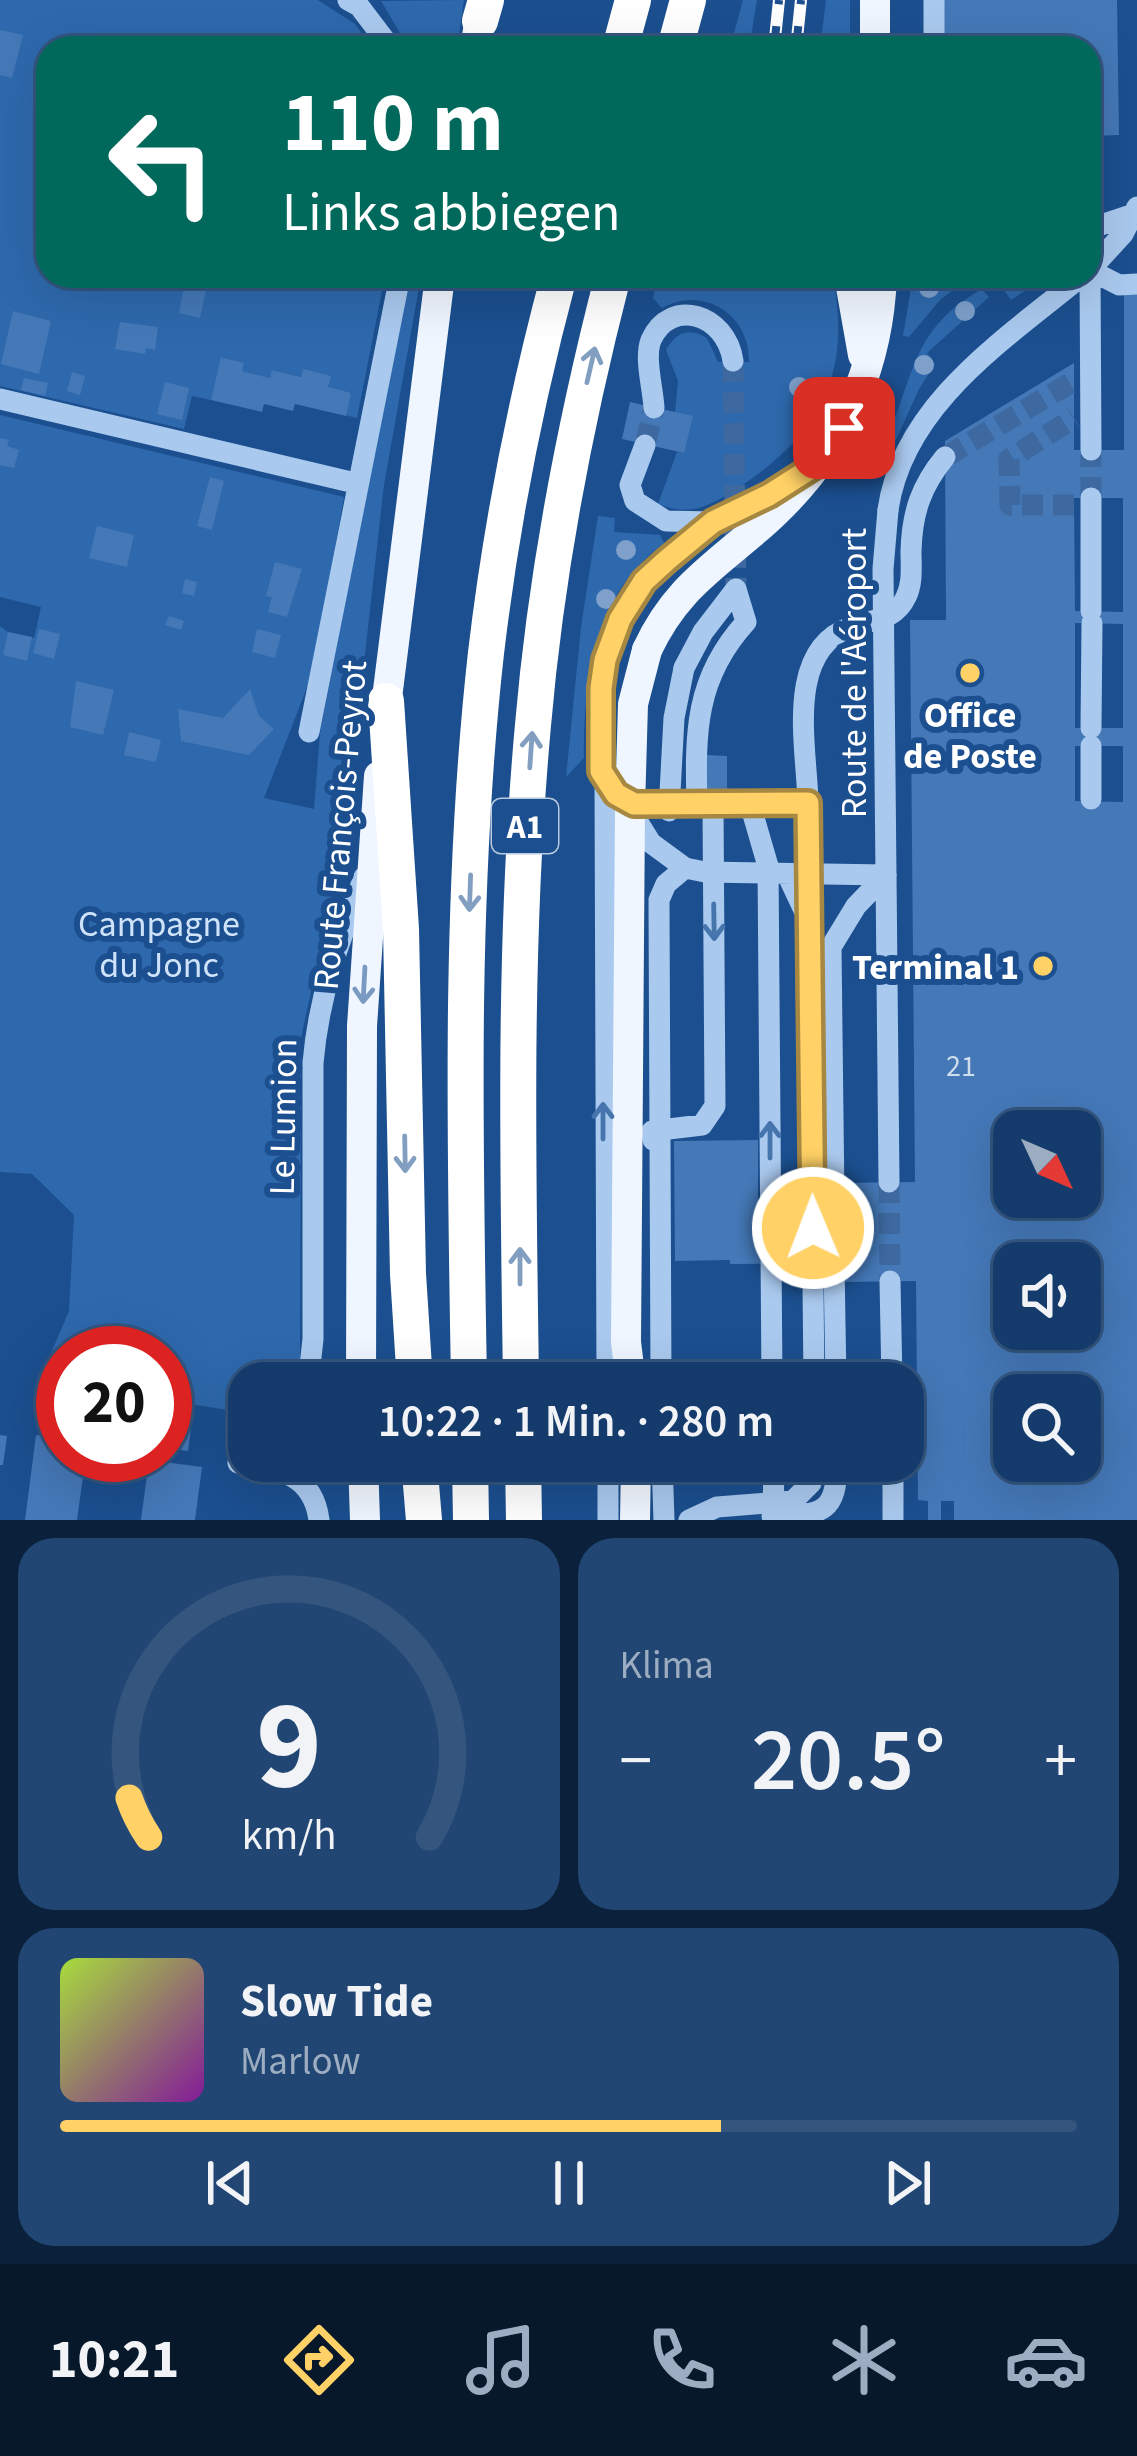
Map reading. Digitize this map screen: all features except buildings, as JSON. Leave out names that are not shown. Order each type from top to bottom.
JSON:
[{"type":"highway","points":[[624,36],[634,0]]},
{"type":"highway","points":[[678,36],[688,0]]},
{"type":"highway","name":"A1","points":[[469,1362],[466,1006],[480,722],[507,511],[556,288]]},
{"type":"highway","name":"A1","points":[[521,1362],[520,986],[532,725],[560,520],[610,288]]},
{"type":"highway","points":[[386,701],[401,929],[414,1362]]},
{"type":"highway","points":[[421,1482],[424,1520]]},
{"type":"highway","points":[[470,1482],[471,1520]]},
{"type":"highway","points":[[523,1482],[524,1520]]},
{"type":"main road","points":[[875,0],[875,36]]},
{"type":"main road","name":"Route François-Peyrot","points":[[361,1362],[362,1026],[371,860],[386,701],[439,288]]},
{"type":"main road","points":[[434,348],[452,288]]},
{"type":"main road","points":[[851,288],[865,373]]},
{"type":"main road","points":[[628,1362],[627,877],[633,704],[647,650],[684,590],[790,498],[824,460],[844,428],[865,373],[884,288]]},
{"type":"main road","points":[[364,1482],[365,1520]]},
{"type":"main road","points":[[635,1520],[636,1482]]},
{"type":"street","points":[[348,0],[359,6],[382,36]]},
{"type":"street","points":[[934,0],[934,36]]},
{"type":"street","points":[[1101,224],[1136,210]]},
{"type":"street","name":"Route de l'Aéroport","points":[[1101,257],[1123,234],[1136,210]]},
{"type":"street","points":[[1101,278],[1119,285],[1137,284]]},
{"type":"street","points":[[309,732],[397,288]]},
{"type":"street","name":"Route de l'Aéroport","points":[[889,1183],[883,569],[888,510],[904,458],[940,401],[1068,288]]},
{"type":"street","points":[[1086,288],[1082,414],[1090,450]]},
{"type":"street","points":[[654,408],[649,349],[654,334],[672,320],[696,316],[716,325],[730,343],[733,361]]},
{"type":"street","points":[[0,398],[356,483]]},
{"type":"street","points":[[645,445],[630,485],[635,502],[666,521],[713,522]]},
{"type":"street","points":[[814,1362],[805,691],[813,660],[837,633],[887,618],[905,601],[916,503],[945,457]]},
{"type":"street","points":[[607,1362],[601,688],[612,637],[644,581],[713,522],[769,495],[824,460]]},
{"type":"street","points":[[1085,502],[1092,617],[1091,800]]},
{"type":"street","points":[[627,877],[669,811],[674,718],[684,668],[703,632],[736,589],[746,622],[719,657],[702,696],[715,1106],[702,1125],[652,1131],[658,1362]]},
{"type":"street","points":[[605,782],[634,804],[808,803]]},
{"type":"street","points":[[750,804],[768,866],[772,1362]]},
{"type":"street","points":[[630,808],[651,843],[686,868],[886,875]]},
{"type":"street","name":"Le Lumion","points":[[308,1362],[313,1339],[316,1020],[328,968],[371,860]]},
{"type":"street","points":[[658,1362],[659,900],[667,884],[686,868]]},
{"type":"street","points":[[787,874],[810,922],[823,1201],[831,947],[847,919],[886,875]]},
{"type":"street","points":[[816,1362],[824,1263],[834,1362]]},
{"type":"street","points":[[890,1281],[892,1362]]},
{"type":"street","points":[[301,1482],[311,1493],[319,1520]]},
{"type":"street","points":[[608,1482],[608,1520]]},
{"type":"street","points":[[655,1520],[657,1482]]},
{"type":"street","points":[[660,1482],[664,1520]]},
{"type":"street","points":[[773,1520],[774,1482]]},
{"type":"street","points":[[689,1520],[717,1507],[793,1501],[811,1482]]},
{"type":"street","points":[[815,1482],[815,1520]]},
{"type":"street","points":[[742,1520],[811,1515],[826,1509],[836,1495],[836,1482]]},
{"type":"street","points":[[892,1482],[893,1520]]},
{"type":"green space","points":[[0,0],[318,0],[355,24],[364,36],[36,36],[36,288],[383,288],[357,418],[323,410],[330,376],[303,370],[301,377],[273,370],[270,378],[242,371],[243,363],[222,357],[211,400],[192,396],[184,429],[0,386]]},
{"type":"green space","points":[[464,0],[459,36],[402,36],[381,1]]},
{"type":"green space","points":[[743,0],[757,0],[751,36],[733,36]]},
{"type":"green space","points":[[826,0],[850,0],[850,36],[822,36]]},
{"type":"green space","name":"Campagne du Jonc","points":[[406,288],[419,288],[384,485],[336,912],[317,964],[301,1038],[300,1359],[228,1362],[228,1410],[192,1404],[192,1326],[63,1326],[69,1311],[74,1215],[32,1174],[0,1172],[0,626],[34,638],[41,607],[0,597],[0,415],[344,497],[313,672],[264,798],[314,809],[320,733]]},
{"type":"green space","points":[[655,288],[835,288],[838,345],[823,401],[789,448],[765,469],[699,508],[658,504],[677,452],[684,453],[675,412],[678,381],[666,350],[679,335],[689,332],[707,338],[718,362],[749,362],[747,345],[742,330],[722,309],[693,300],[662,308],[653,298]]},
{"type":"green space","points":[[911,288],[956,288],[909,337],[903,336]]},
{"type":"green space","points":[[1003,288],[1030,288],[1011,300]]},
{"type":"green space","points":[[982,289],[989,297],[927,353],[935,364],[886,462],[876,457],[924,344],[956,306]]},
{"type":"green space","points":[[598,516],[615,518],[614,532],[660,535],[664,543],[640,564],[607,612],[591,667],[584,758],[566,777],[581,627]]},
{"type":"tunnel","points":[[733,361],[736,589]]},
{"type":"tunnel","points":[[945,457],[1074,381]]},
{"type":"tunnel","points":[[645,445],[654,408]]},
{"type":"tunnel","points":[[1074,418],[1009,459],[1010,505],[1074,505]]},
{"type":"tunnel","points":[[1091,450],[1091,498]]},
{"type":"tunnel","points":[[889,1182],[890,1281]]},
{"type":"tunnel","points":[[834,1201],[834,1263]]},
{"type":"railway","points":[[775,36],[779,0]]},
{"type":"railway","points":[[797,36],[801,0]]},
{"type":"place","name":"Office de Poste","points":[[970,673]]},
{"type":"place","name":"Terminal 1","points":[[1043,966]]},
{"type":"route","points":[[813,1228],[808,803],[634,804],[616,794],[601,771],[601,688],[612,637],[644,581],[713,522],[769,495],[824,460],[844,428]]}]
